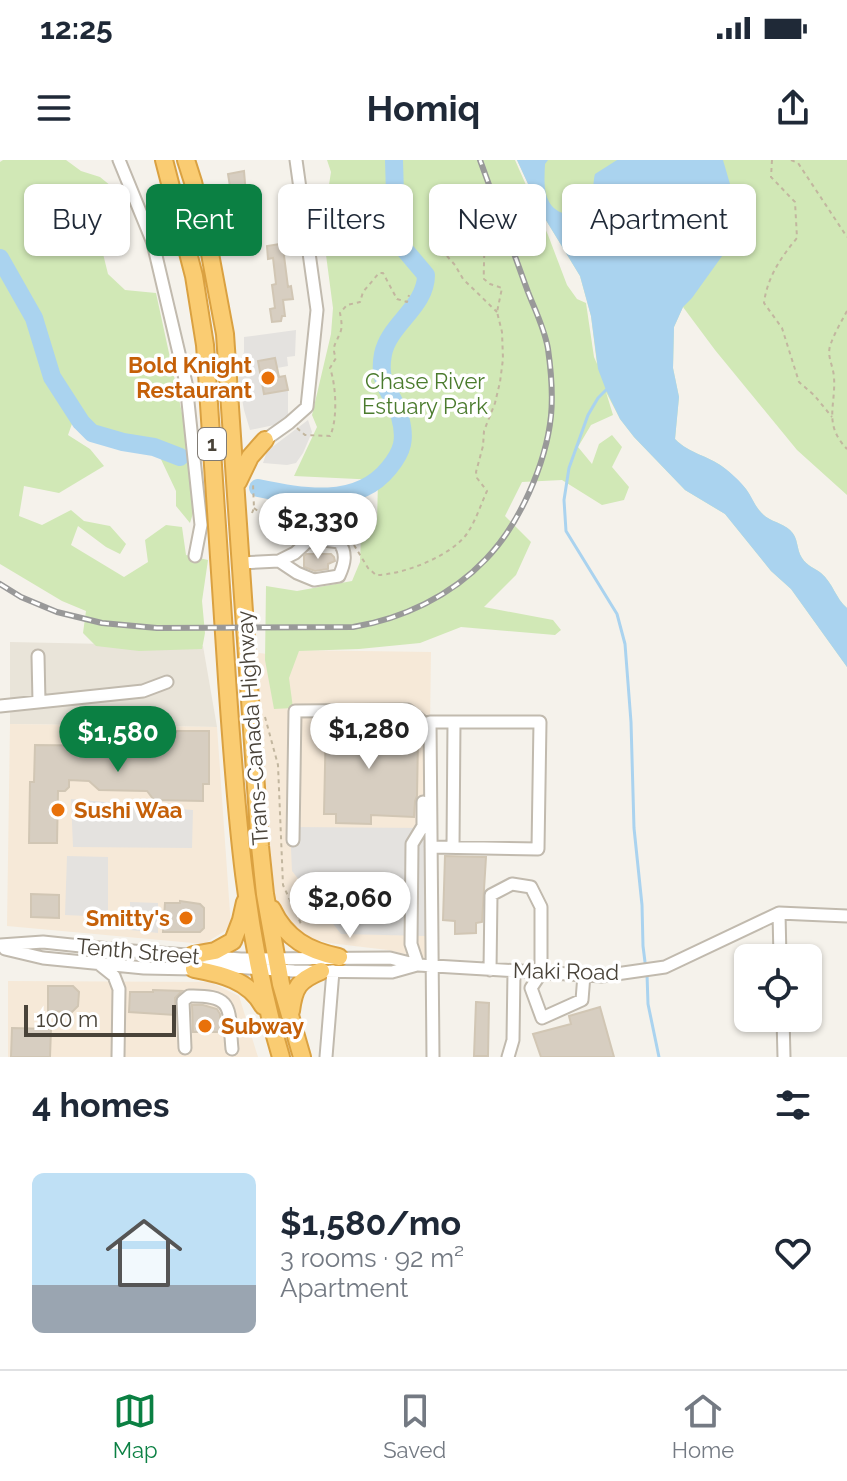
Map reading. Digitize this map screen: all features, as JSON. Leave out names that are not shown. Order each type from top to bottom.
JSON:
[{"type":"highway","name":"Trans-Canada Highway","points":[[186,160],[208,243],[225,334],[255,788],[265,894],[281,984],[302,1057]]},
{"type":"highway","points":[[193,182],[194,160]]},
{"type":"highway","name":"Trans-Canada Highway","points":[[164,163],[194,276],[205,345],[239,847],[258,964],[281,1057]]},
{"type":"highway","points":[[236,488],[250,457],[265,440]]},
{"type":"highway","points":[[265,894],[277,920],[295,940],[331,966],[306,977],[295,989],[290,1016]]},
{"type":"highway","points":[[194,962],[233,941],[246,897]]},
{"type":"highway","points":[[194,962],[241,982],[257,995],[269,1018]]},
{"type":"street","points":[[119,160],[153,243],[186,383],[201,525],[195,556]]},
{"type":"street","points":[[265,440],[307,407],[317,310],[296,160]]},
{"type":"street","points":[[241,563],[279,561],[307,542],[339,542],[344,549],[344,564],[339,576],[314,580],[279,561]]},
{"type":"street","points":[[38,656],[39,702]]},
{"type":"street","points":[[0,706],[143,691],[167,682]]},
{"type":"street","points":[[293,840],[295,711],[408,710],[423,722],[423,826],[412,844],[411,944],[418,965]]},
{"type":"street","points":[[431,847],[538,849],[540,722],[430,722],[431,966],[433,1057]]},
{"type":"street","points":[[453,847],[454,722]]},
{"type":"street","points":[[490,970],[491,895],[512,884],[531,887],[541,907],[541,973],[531,988],[542,1018],[582,1000],[584,975]]},
{"type":"street","points":[[779,913],[780,944]]},
{"type":"street","name":"Maki Road","points":[[258,964],[331,966],[390,958],[418,965],[602,976],[665,967],[779,913],[847,916]]},
{"type":"street","name":"Tenth Street","points":[[0,946],[43,942],[119,950],[216,966],[258,964]]},
{"type":"street","name":"Tenth Street","points":[[0,946],[43,958],[144,968],[194,962]]},
{"type":"street","points":[[99,964],[114,976],[119,989],[118,1057]]},
{"type":"street","name":"Maki Road","points":[[278,964],[331,966]]},
{"type":"street","points":[[326,1057],[331,966]]},
{"type":"street","points":[[119,989],[130,976],[144,968]]},
{"type":"street","points":[[508,1057],[513,1040],[514,971]]},
{"type":"street","points":[[185,1048],[183,1001],[189,996],[211,996],[220,999],[228,1010],[232,1049]]},
{"type":"street","points":[[783,1032],[784,1057]]},
{"type":"path","points":[[772,160],[771,177],[795,202],[797,238],[781,258],[765,291],[764,303],[782,328],[799,382],[832,417]]},
{"type":"path","points":[[791,160],[798,163],[847,237]]},
{"type":"path","points":[[354,545],[376,575],[417,566],[461,542],[487,491],[476,475],[484,431],[500,382],[502,332],[497,312],[502,288],[484,279],[483,243],[469,224],[467,213],[440,217],[431,212],[446,255],[463,279],[497,312]]},
{"type":"path","points":[[289,423],[305,435],[330,436],[336,405],[330,368],[336,358],[333,347],[341,330],[340,313],[360,302],[363,292],[379,273],[383,273],[397,299],[407,302],[409,295]]},
{"type":"path","points":[[847,311],[829,348],[834,375],[832,417],[837,438],[847,449]]},
{"type":"path","points":[[250,517],[254,508],[281,523],[331,524],[340,527],[346,534]]},
{"type":"path","points":[[263,710],[278,765],[283,885],[301,923],[295,940]]},
{"type":"shaded area","points":[[296,330],[295,356],[287,357],[288,366],[277,368],[275,358],[259,361],[264,394],[288,390],[288,418],[279,424],[250,430],[237,370],[244,352],[244,337]]},
{"type":"shaded area","points":[[308,420],[312,432],[296,463],[263,463],[267,451]]},
{"type":"shaded area","points":[[10,642],[203,646],[217,727],[10,724]]},
{"type":"shaded area","points":[[291,650],[431,652],[427,959],[299,935],[275,898],[253,652],[282,656]]},
{"type":"shaded area","points":[[10,724],[217,727],[231,927],[204,944],[7,926]]},
{"type":"shaded area","points":[[71,799],[193,810],[192,848],[73,847]]},
{"type":"shaded area","points":[[290,827],[427,828],[426,936],[341,934],[292,871]]},
{"type":"shaded area","points":[[67,856],[108,857],[108,917],[65,915]]},
{"type":"shaded area","points":[[130,902],[158,903],[158,933],[130,930]]},
{"type":"shaded area","points":[[8,981],[210,982],[239,996],[258,1057],[8,1057]]},
{"type":"green space","points":[[66,160],[108,184],[24,184],[24,256],[104,256],[108,274],[125,290],[156,293],[185,427],[194,510],[190,523],[176,506],[176,491],[158,453],[100,435],[73,421],[68,435],[90,449],[104,466],[59,493],[24,486],[19,516],[42,525],[71,510],[84,521],[110,526],[126,544],[120,554],[78,526],[71,545],[124,577],[148,562],[145,540],[166,525],[182,527],[186,555],[208,560],[202,601],[205,633],[202,649],[139,651],[96,646],[83,633],[86,611],[62,601],[0,564],[0,162]]},
{"type":"green space","name":"Chase River Estuary Park","points":[[327,160],[515,160],[526,184],[429,184],[429,256],[546,256],[546,230],[567,285],[577,299],[586,303],[597,364],[591,316],[580,276],[568,256],[756,256],[756,184],[562,184],[562,246],[546,220],[546,184],[528,184],[517,160],[847,160],[847,495],[797,450],[683,307],[674,327],[673,368],[679,397],[675,439],[726,469],[746,489],[763,514],[793,533],[802,558],[825,577],[847,608],[847,667],[791,589],[771,571],[725,514],[685,490],[634,437],[606,392],[613,415],[591,425],[578,447],[592,464],[599,444],[612,435],[622,447],[612,467],[629,487],[624,500],[602,505],[562,480],[522,482],[505,516],[531,542],[516,575],[484,607],[553,620],[561,630],[555,635],[461,627],[420,643],[299,651],[289,678],[293,708],[274,709],[265,660],[266,586],[297,591],[352,581],[360,562],[361,535],[342,525],[299,519],[297,503],[337,506],[370,502],[377,524],[378,480],[294,476],[317,427],[312,415],[331,334],[333,308],[326,256],[413,256],[413,184],[329,184],[331,172]]},
{"type":"water","points":[[517,160],[548,160],[545,164],[545,184],[528,184]]},
{"type":"water","points":[[617,160],[723,160],[730,184],[594,184],[595,174]]},
{"type":"water","points":[[546,196],[554,208],[562,213],[562,246],[546,220]]},
{"type":"water","points":[[568,256],[722,256],[683,307],[674,327],[673,368],[679,397],[675,439],[726,469],[744,486],[763,514],[793,533],[802,558],[825,577],[847,608],[847,667],[791,589],[771,571],[725,514],[685,490],[620,419],[598,369],[591,316],[580,276]]},
{"type":"building","points":[[244,171],[245,184],[230,184],[228,174]]},
{"type":"building","points":[[278,244],[278,256],[284,256],[288,287],[291,286],[293,299],[283,300],[285,316],[281,321],[272,322],[270,309],[275,308],[272,285],[276,284],[273,258],[268,259],[267,246]]},
{"type":"building","points":[[275,358],[279,377],[285,376],[288,390],[264,394],[258,361]]},
{"type":"building","points":[[306,554],[331,554],[335,561],[328,564],[328,569],[315,571],[304,567]]},
{"type":"building","points":[[326,720],[405,721],[405,739],[418,740],[414,817],[371,815],[371,824],[336,823],[336,814],[324,814]]},
{"type":"building","points":[[153,731],[209,731],[209,784],[203,784],[203,801],[154,800],[147,791],[99,790],[89,781],[69,780],[65,791],[58,791],[57,843],[29,843],[30,782],[34,782],[35,745],[125,746],[125,754],[153,754]]},
{"type":"building","points":[[445,856],[486,857],[482,922],[476,923],[476,933],[455,934],[455,921],[443,920]]},
{"type":"building","points":[[31,894],[59,895],[59,918],[31,917]]},
{"type":"building","name":"Smitty's","points":[[180,901],[200,904],[204,908],[204,928],[200,932],[163,932],[165,903]]},
{"type":"building","points":[[48,986],[73,986],[79,992],[78,1006],[72,1012],[48,1011]]},
{"type":"building","points":[[182,991],[175,998],[175,1015],[129,1012],[130,992]]},
{"type":"building","points":[[476,1002],[489,1003],[488,1056],[474,1056]]},
{"type":"building","points":[[192,1005],[217,1009],[220,1032],[193,1032]]},
{"type":"building","points":[[600,1007],[614,1057],[541,1057],[533,1034],[571,1024],[569,1016]]},
{"type":"building","points":[[12,1028],[51,1029],[50,1057],[11,1057]]},
{"type":"waterway","points":[[258,488],[310,496],[345,494],[376,481],[400,450],[402,425],[382,374],[383,354],[392,334],[420,297],[426,275],[404,249],[396,229],[394,160]]},
{"type":"waterway","points":[[0,258],[34,318],[52,377],[81,422],[92,433],[154,447],[180,457]]},
{"type":"waterway","points":[[606,390],[588,415],[569,468],[564,500],[566,531],[617,614],[625,644],[634,828],[645,962]]},
{"type":"waterway","points":[[647,974],[648,1004],[659,1057]]},
{"type":"railway","points":[[0,584],[21,597],[57,612],[102,623],[157,628],[353,627],[390,618],[425,604],[472,572],[498,545],[529,493],[548,435],[552,400],[545,335],[480,160]]},
{"type":"place","name":"Bold Knight Restaurant","points":[[268,378]]},
{"type":"place","name":"Sushi Waa","points":[[58,810]]},
{"type":"place","name":"Smitty's","points":[[186,918]]},
{"type":"place","name":"Subway","points":[[205,1026]]}]
